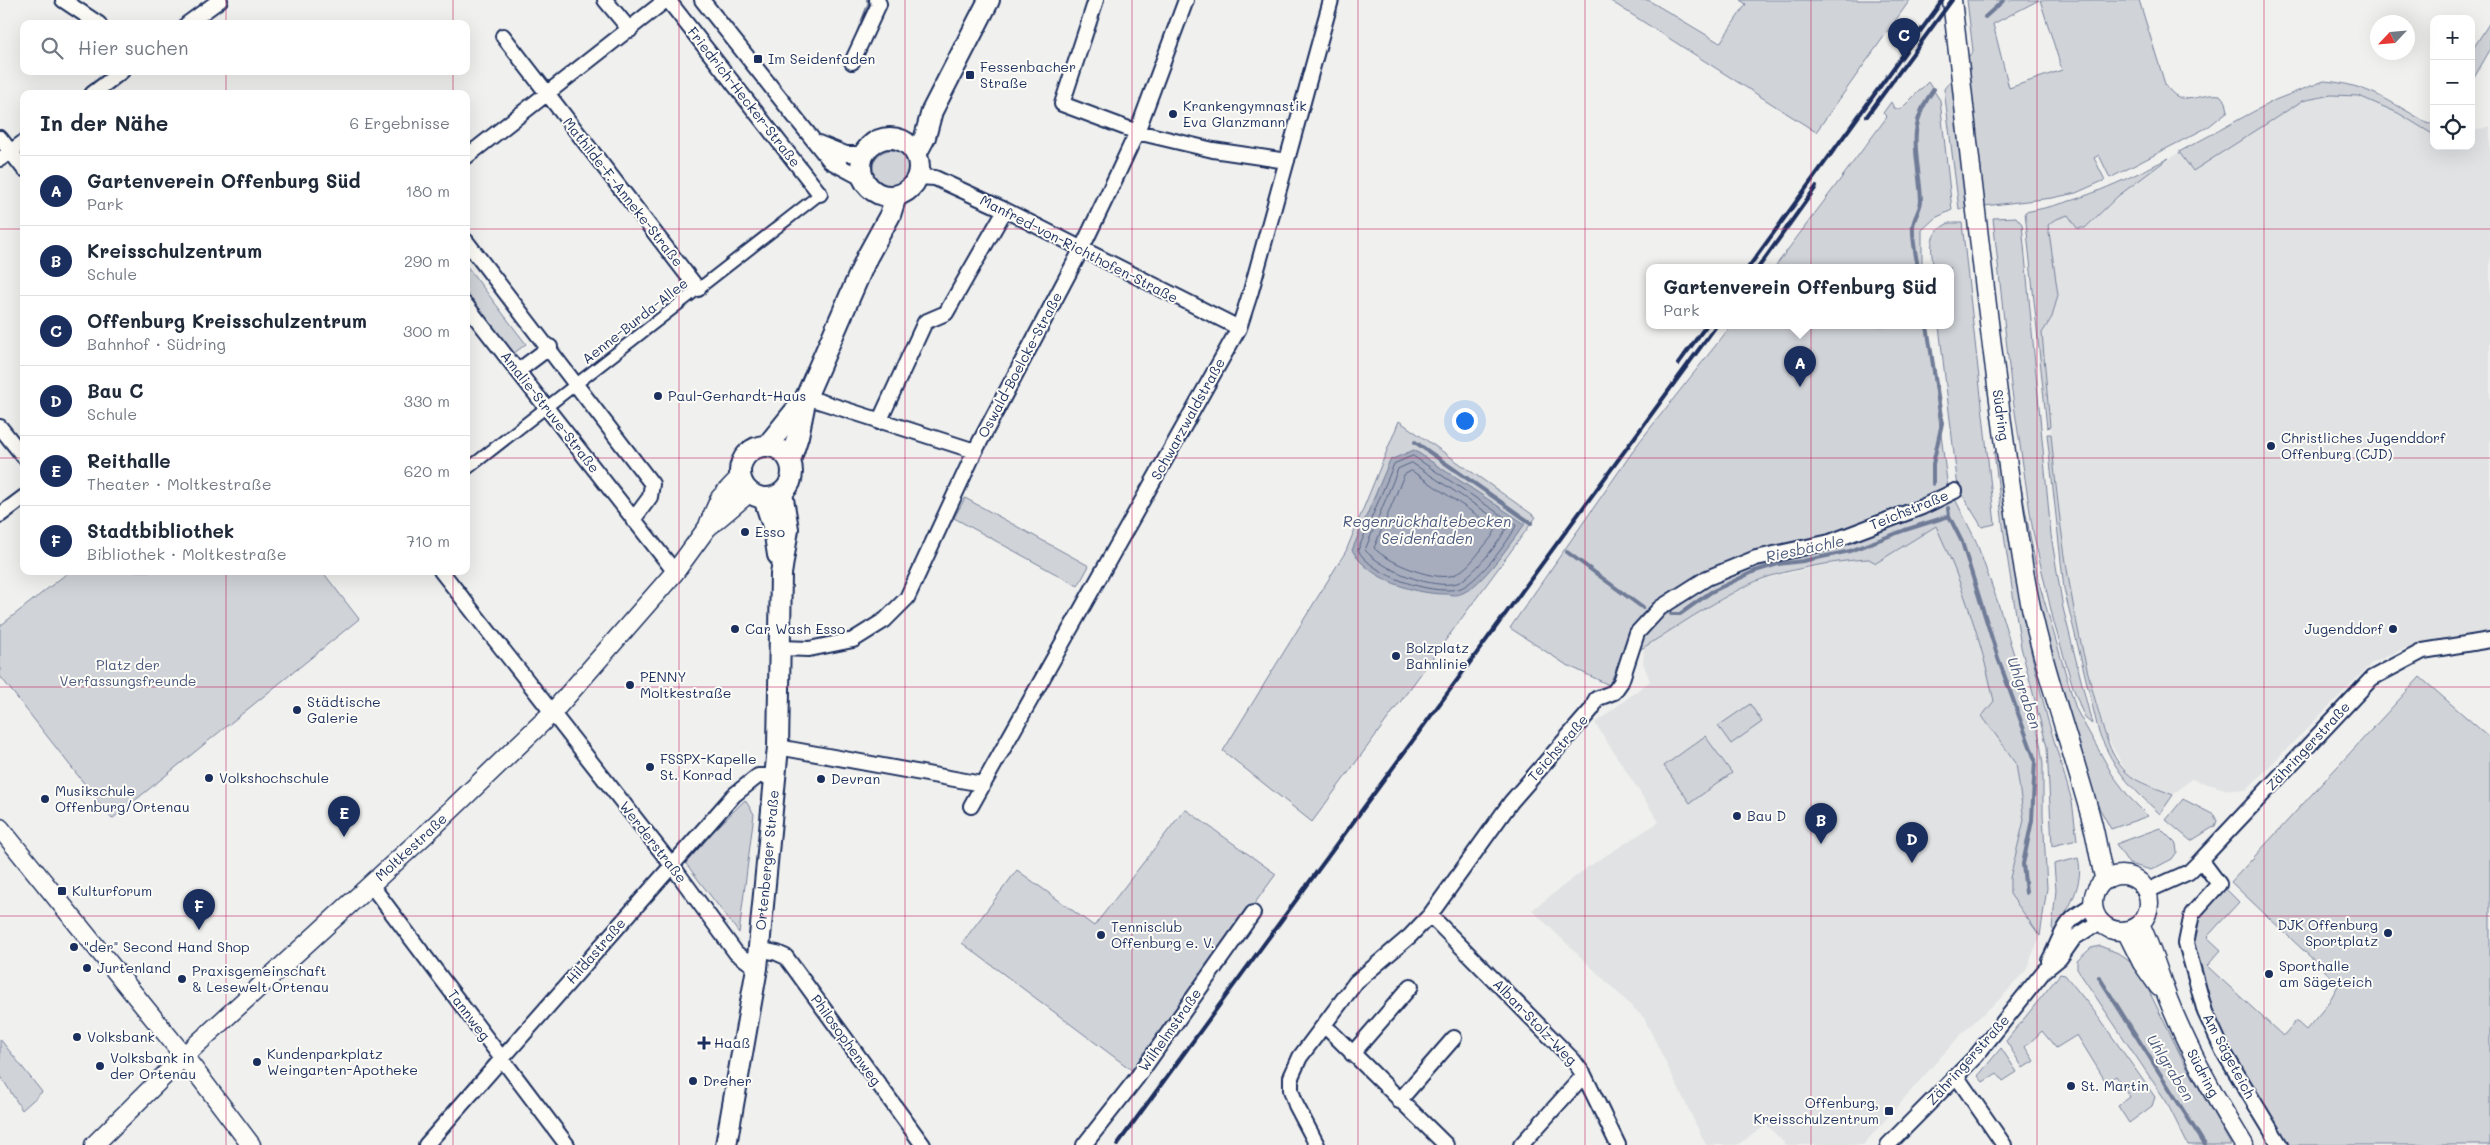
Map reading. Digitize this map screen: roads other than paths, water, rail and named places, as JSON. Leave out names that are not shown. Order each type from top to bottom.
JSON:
[{"type":"main road","points":[[916,154],[925,137],[931,114],[989,0]]},
{"type":"main road","points":[[898,139],[931,114]]},
{"type":"main road","points":[[867,257],[876,213],[860,165],[863,154],[880,139],[898,139],[909,145],[916,154],[919,165],[918,177],[910,190],[896,196],[886,197],[868,185]]},
{"type":"main road","points":[[790,461],[780,450],[767,446],[760,447],[747,455],[741,468],[759,490],[792,478],[790,461],[798,436],[806,397],[867,257],[890,215],[896,196]]},
{"type":"main road","points":[[767,446],[806,397]]},
{"type":"main road","name":"Ortenberger Straße","points":[[726,1145],[758,958],[778,747],[782,648],[781,574],[774,529],[759,490]]},
{"type":"street","points":[[63,0],[93,20]]},
{"type":"street","points":[[192,20],[220,0]]},
{"type":"street","points":[[605,0],[630,30]]},
{"type":"street","points":[[470,153],[667,0]]},
{"type":"street","name":"Friedrich-Hecker-Straße","points":[[667,0],[820,194]]},
{"type":"street","points":[[702,0],[810,139],[830,161],[868,185]]},
{"type":"street","points":[[852,62],[879,4],[876,0]]},
{"type":"street","points":[[1096,0],[1062,104],[1138,132],[1213,150],[1287,161]]},
{"type":"street","name":"Oswald-Boelcke-Straße","points":[[782,648],[809,649],[854,640],[871,630],[897,610],[915,584],[974,451],[1081,250],[1138,132],[1186,0]]},
{"type":"street","name":"Schwarzwaldstraße","points":[[970,806],[1238,328],[1332,0]]},
{"type":"street","name":"Südring","points":[[1952,0],[1980,246],[2024,573],[2044,659],[2111,877]]},
{"type":"street","name":"Mathilde-F.-Anneke-Straße","points":[[503,36],[698,289]]},
{"type":"street","points":[[97,90],[117,75]]},
{"type":"street","points":[[0,138],[5,155],[20,166]]},
{"type":"street","points":[[810,139],[846,154],[863,154]]},
{"type":"street","points":[[5,155],[20,145]]},
{"type":"street","name":"Manfred-von-Richthofen-Straße","points":[[918,177],[935,178],[1005,210],[1238,328]]},
{"type":"street","name":"Aenne-Burda-Allee","points":[[470,467],[820,194]]},
{"type":"street","points":[[879,422],[924,322],[946,313],[1005,210]]},
{"type":"street","points":[[470,245],[550,347],[652,484],[650,497],[633,520]]},
{"type":"street","name":"Amalie-Struve-Straße","points":[[470,310],[675,572]]},
{"type":"street","points":[[518,371],[550,347]]},
{"type":"street","points":[[806,397],[974,451]]},
{"type":"street","points":[[0,427],[20,452]]},
{"type":"street","name":"Moltkestraße","points":[[94,1145],[184,1056],[371,884],[552,713],[675,572],[707,528],[720,498],[759,490]]},
{"type":"street","name":"Teichstraße","points":[[1317,1145],[1296,1105],[1291,1090],[1291,1077],[1300,1057],[1356,982],[1410,936],[1430,915],[1511,802],[1592,709],[1596,699],[1614,692],[1622,682],[1637,633],[1660,608],[1707,578],[1756,558],[1830,542],[1922,507],[1955,491]]},
{"type":"street","points":[[0,516],[20,500]]},
{"type":"street","name":"Werderstraße","points":[[444,575],[671,864],[736,953],[758,958]]},
{"type":"street","name":"Zähringerstraße","points":[[2147,891],[2189,872],[2372,678],[2423,650],[2490,640]]},
{"type":"street","points":[[778,747],[982,784]]},
{"type":"street","name":"Hildastraße","points":[[426,1145],[671,864],[745,784],[758,776],[776,776]]},
{"type":"street","points":[[0,828],[184,1056],[251,1145]]},
{"type":"street","name":"Am Sägeteich","points":[[2201,860],[2219,884],[2192,914],[2186,943],[2204,1012],[2223,1051],[2280,1145]]},
{"type":"street","points":[[2111,877],[2133,877],[2147,891],[2148,910],[2133,927],[2111,929],[2097,917],[2093,905],[2096,891],[2111,877]]},
{"type":"street","name":"Tannweg","points":[[371,884],[567,1145]]},
{"type":"street","name":"Zähringerstraße","points":[[2044,971],[2067,923],[2076,914],[2093,905]]},
{"type":"street","name":"Wilhelmstraße","points":[[1084,1145],[1136,1079],[1253,913]]},
{"type":"street","name":"Alban-Stolz-Weg","points":[[1430,915],[1573,1060],[1584,1075],[1618,1145]]},
{"type":"street","name":"Zähringerstraße","points":[[1888,1145],[1956,1077],[2044,971],[2060,958],[2074,938],[2092,927],[2103,924]]},
{"type":"street","name":"Südring","points":[[2133,927],[2142,963],[2168,1000],[2202,1070],[2244,1145]]},
{"type":"street","name":"Philosophenweg","points":[[758,958],[777,953],[786,957],[923,1145]]},
{"type":"street","points":[[1352,1054],[1411,986]]},
{"type":"street","points":[[1324,1025],[1399,1101],[1446,1145]]},
{"type":"street","points":[[1399,1101],[1454,1038]]},
{"type":"street","points":[[1521,1145],[1584,1075]]},
{"type":"street","points":[[1956,1077],[2004,1145]]},
{"type":"water","name":"Regenrückhaltebecken Seidenfaden","points":[[1414,450],[1525,524],[1486,574],[1468,590],[1458,595],[1420,591],[1393,583],[1369,569],[1352,550],[1390,460]]},
{"type":"waterway","name":"Riesbächle","points":[[858,33],[870,2],[868,0]]},
{"type":"waterway","name":"Uhlgraben","points":[[1985,17],[2004,0]]},
{"type":"waterway","name":"Uhlgraben","points":[[1917,264],[1913,231],[1921,200],[1916,156],[1916,130],[1925,103],[1934,89]]},
{"type":"waterway","name":"Uhlgraben","points":[[1927,329],[1942,423],[1933,464],[1933,484]]},
{"type":"waterway","name":"Riesbächle","points":[[1415,442],[1531,523]]},
{"type":"waterway","name":"Uhlgraben","points":[[1948,508],[1949,516],[1962,542],[1998,658],[2035,760],[2032,820],[2023,864],[2026,893]]},
{"type":"waterway","name":"Riesbächle","points":[[1671,614],[1680,614],[1711,592],[1755,571],[1778,564],[1850,551],[1949,516]]},
{"type":"waterway","name":"Riesbächle","points":[[1567,552],[1643,608]]},
{"type":"waterway","name":"Uhlgraben","points":[[2099,977],[2205,1145]]},
{"type":"railway","points":[[1751,264],[1943,0]]},
{"type":"railway","points":[[1867,116],[1952,0]]},
{"type":"railway","points":[[1761,264],[1816,187]]},
{"type":"railway","points":[[1678,364],[1704,329]]},
{"type":"railway","points":[[1117,1145],[1714,329]]},
{"type":"place","name":"Im Seidenfaden","points":[[758,59]]},
{"type":"place","name":"Offenburg Kreisschulzentrum","points":[[1904,59]]},
{"type":"place","name":"Fessenbacher Straße","points":[[970,75]]},
{"type":"place","name":"Krankengymnastik Eva Glanzmann","points":[[1173,114]]},
{"type":"place","name":"Gartenverein Offenburg Süd","points":[[1800,387]]},
{"type":"place","name":"Paul-Gerhardt-Haus","points":[[658,396]]},
{"type":"place","name":"Christliches Jugenddorf Offenburg (CJD)","points":[[2271,446]]},
{"type":"place","name":"Esso","points":[[745,532]]},
{"type":"place","name":"Car Wash Esso","points":[[735,629]]},
{"type":"place","name":"Jugenddorf","points":[[2393,629]]},
{"type":"place","name":"Bolzplatz Bahnlinie","points":[[1396,656]]},
{"type":"place","name":"PENNY Moltkestraße","points":[[630,685]]},
{"type":"place","name":"Städtische Galerie","points":[[297,710]]},
{"type":"place","name":"FSSPX-Kapelle St. Konrad","points":[[650,767]]},
{"type":"place","name":"Volkshochschule","points":[[209,778]]},
{"type":"place","name":"Devran","points":[[821,779]]},
{"type":"place","name":"Musikschule Offenburg/Ortenau","points":[[45,799]]},
{"type":"place","name":"Bau D","points":[[1737,816]]},
{"type":"place","name":"Reithalle","points":[[344,837]]},
{"type":"place","name":"Kreisschulzentrum","points":[[1821,844]]},
{"type":"place","name":"Bau C","points":[[1912,863]]},
{"type":"place","name":"Kulturforum","points":[[62,891]]},
{"type":"place","name":"Stadtbibliothek","points":[[199,930]]},
{"type":"place","name":"DJK Offenburg Sportplatz","points":[[2388,933]]},
{"type":"place","name":"Tennisclub Offenburg e. V.","points":[[1101,935]]},
{"type":"place","name":"\"der\" Second Hand Shop","points":[[74,947]]},
{"type":"place","name":"Jurtenland","points":[[87,968]]},
{"type":"place","name":"Sporthalle am Sägeteich","points":[[2269,974]]},
{"type":"place","name":"Praxisgemeinschaft & Lesewelt Ortenau","points":[[182,979]]},
{"type":"place","name":"Volksbank","points":[[77,1037]]},
{"type":"place","name":"Haaß","points":[[704,1043]]},
{"type":"place","name":"Kundenparkplatz Weingarten-Apotheke","points":[[257,1062]]},
{"type":"place","name":"Volksbank in der Ortenau","points":[[100,1066]]},
{"type":"place","name":"Dreher","points":[[693,1081]]},
{"type":"place","name":"St. Martin","points":[[2071,1086]]},
{"type":"place","name":"Offenburg, Kreisschulzentrum","points":[[1889,1111]]},
{"type":"park label","name":"Platz der Verfassungsfreunde","points":[[128,674]]}]
